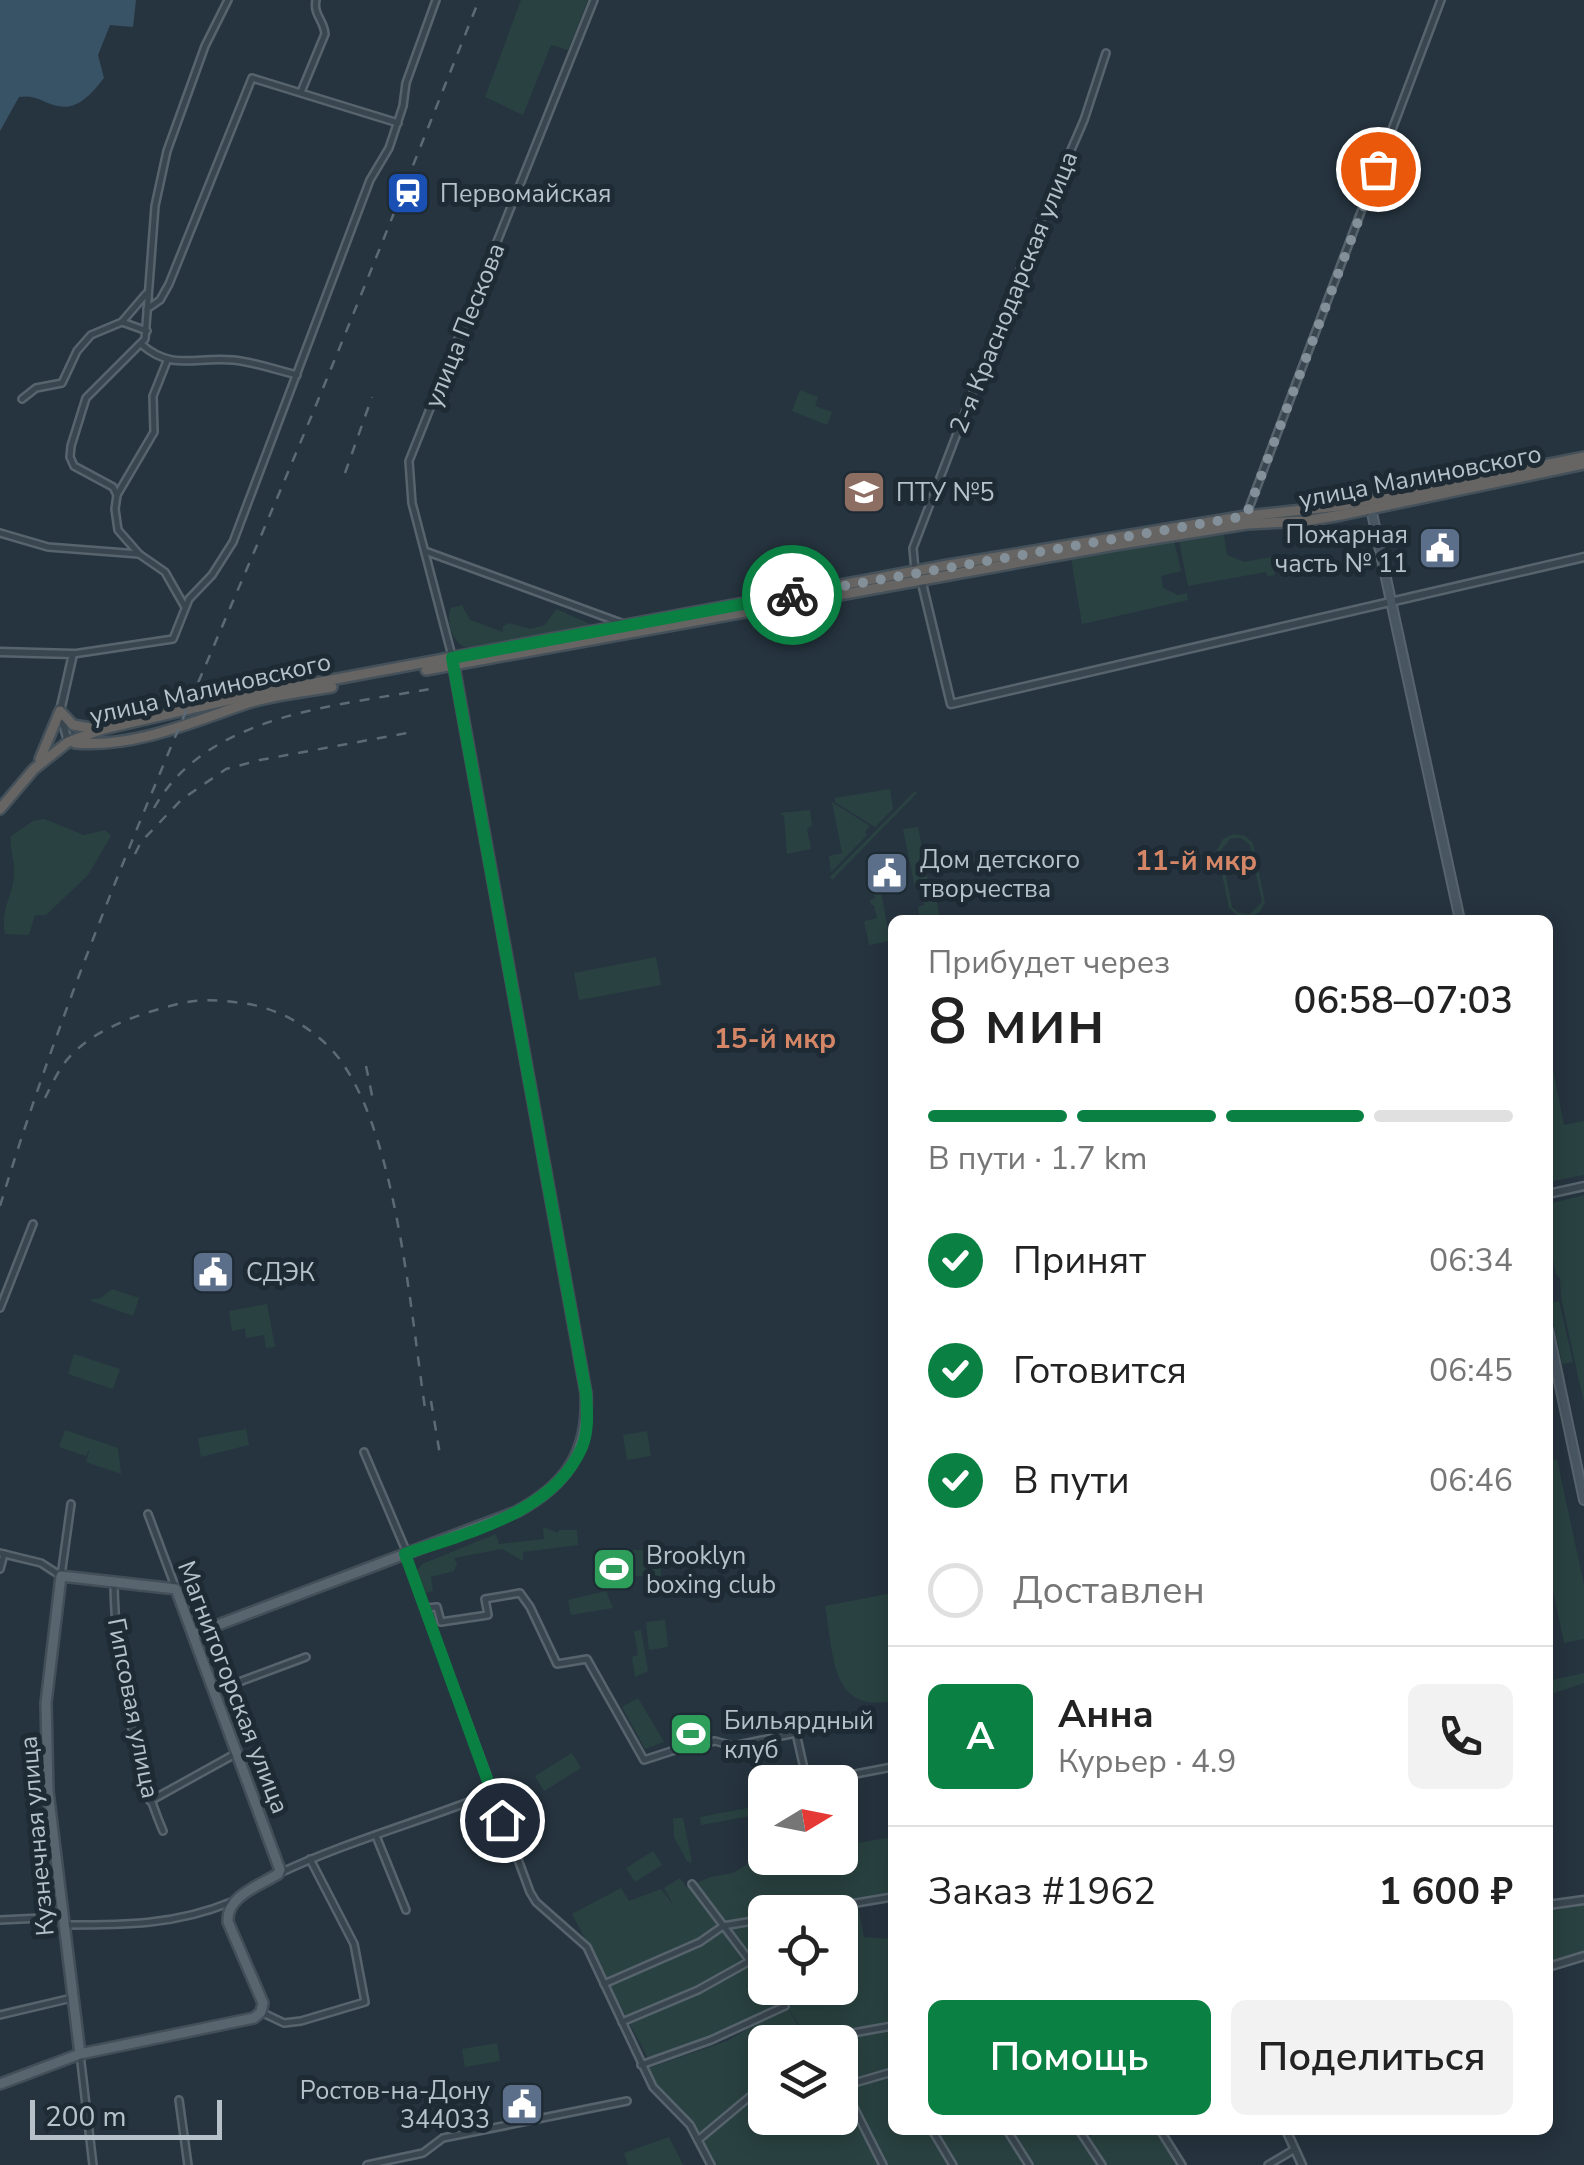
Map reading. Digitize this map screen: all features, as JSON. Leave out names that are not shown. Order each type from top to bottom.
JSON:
[{"type":"highway","name":"улица Малиновского","points":[[68,742],[106,744],[131,739],[252,702],[628,625],[1247,520],[1305,521],[1584,460]]},
{"type":"highway","name":"улица Малиновского","points":[[68,742],[104,729],[250,695],[918,575]]},
{"type":"highway","points":[[34,769],[60,711],[79,728],[104,729]]},
{"type":"highway","points":[[0,809],[34,769],[68,742]]},
{"type":"main road","points":[[1370,504],[1459,915]]},
{"type":"main road","points":[[194,1634],[516,1512],[546,1493],[568,1471],[582,1446],[588,1419],[586,1393],[453,661]]},
{"type":"main road","points":[[1553,1352],[1584,1500]]},
{"type":"main road","points":[[61,1576],[176,1589]]},
{"type":"main road","name":"Кузнечная улица","points":[[61,1576],[46,1703],[48,1790],[80,2054]]},
{"type":"main road","name":"Магнитогорская улица","points":[[176,1589],[280,1864],[278,1874]]},
{"type":"main road","points":[[0,2084],[80,2054],[254,2018],[264,2004],[227,1912],[232,1902],[278,1874]]},
{"type":"street","points":[[118,495],[114,488],[74,466],[71,446],[86,398],[140,344],[147,331],[146,294],[154,206],[167,151],[205,46],[228,0]]},
{"type":"street","points":[[301,92],[325,34],[314,10],[316,0]]},
{"type":"street","points":[[0,652],[73,654],[173,639],[184,606],[212,575],[233,542],[370,180],[389,148],[406,84],[436,0]]},
{"type":"street","name":"улица Пескова","points":[[453,661],[408,484],[410,461],[594,0]]},
{"type":"street","points":[[1247,520],[1441,0]]},
{"type":"street","name":"2-я Краснодарская улица","points":[[1106,53],[1084,120],[1026,254],[913,548],[951,704],[1391,601]]},
{"type":"street","points":[[147,309],[160,300],[168,284],[252,78],[398,123]]},
{"type":"street","points":[[22,399],[36,388],[62,383],[77,350],[91,335],[122,322],[146,294]]},
{"type":"street","points":[[122,322],[147,331]]},
{"type":"street","points":[[140,344],[156,358],[167,361],[230,360],[298,375]]},
{"type":"street","points":[[167,361],[153,396],[154,432],[118,495],[114,518],[118,530],[139,554],[165,572],[184,606]]},
{"type":"street","points":[[0,533],[48,547],[139,554]]},
{"type":"street","points":[[425,551],[628,625]]},
{"type":"street","points":[[1391,601],[1584,557]]},
{"type":"street","points":[[68,742],[60,711],[73,654]]},
{"type":"street","points":[[1553,1193],[1584,1186]]},
{"type":"street","points":[[0,1308],[33,1224]]},
{"type":"street","points":[[364,1452],[406,1553],[530,1892],[536,1902],[587,1947],[653,2087],[677,2108],[711,2165]]},
{"type":"street","name":"Кузнечная улица","points":[[61,1576],[71,1504]]},
{"type":"street","name":"Магнитогорская улица","points":[[148,1514],[176,1589]]},
{"type":"street","points":[[0,1569],[2,1553],[41,1563],[61,1576]]},
{"type":"street","name":"Гипсовая улица","points":[[114,1584],[116,1624],[130,1711],[150,1801],[163,1831]]},
{"type":"street","points":[[426,1608],[438,1607],[441,1622],[488,1615],[486,1599],[520,1594],[557,1664],[587,1659],[644,1760],[715,1741],[733,1746],[796,1734],[806,1765]]},
{"type":"street","points":[[215,1691],[306,1657]]},
{"type":"street","points":[[150,1801],[238,1752]]},
{"type":"street","points":[[858,1773],[888,1768]]},
{"type":"street","points":[[278,1874],[492,1793]]},
{"type":"street","points":[[376,1836],[406,1910]]},
{"type":"street","points":[[261,2012],[284,2023],[301,2022],[366,2002],[354,1944],[310,1859]]},
{"type":"street","points":[[622,2022],[698,1990],[748,1962],[692,1884]]},
{"type":"street","points":[[858,1903],[888,1898]]},
{"type":"street","points":[[1553,1904],[1584,1900]]},
{"type":"street","points":[[0,1920],[153,1924],[181,1920],[232,1902]]},
{"type":"street","points":[[604,1984],[700,1942],[724,1926],[748,1922]]},
{"type":"street","points":[[1553,1965],[1584,1956]]},
{"type":"street","points":[[0,2015],[72,1998]]},
{"type":"street","points":[[641,2065],[710,2040],[785,2006]]},
{"type":"street","points":[[858,2033],[888,2027]]},
{"type":"street","name":"Кузнечная улица","points":[[80,2054],[93,2165]]},
{"type":"street","points":[[858,2079],[888,2073]]},
{"type":"street","points":[[698,2140],[748,2098]]},
{"type":"street","points":[[179,2100],[188,2165]]},
{"type":"street","points":[[368,2165],[423,2154],[443,2138],[627,2102]]},
{"type":"street","points":[[858,2114],[884,2165]]},
{"type":"street","points":[[935,2135],[953,2165]]},
{"type":"street","points":[[1010,2135],[1029,2165]]},
{"type":"street","points":[[1082,2135],[1102,2165]]},
{"type":"street","points":[[1163,2135],[1182,2165]]},
{"type":"street","points":[[1288,2135],[1302,2165]]},
{"type":"street","points":[[1268,2165],[1295,2149]]},
{"type":"green space","points":[[521,0],[588,0],[568,50],[551,45],[523,115],[485,97]]},
{"type":"green space","points":[[800,390],[818,397],[815,406],[832,412],[827,425],[792,411]]},
{"type":"green space","points":[[1224,535],[1227,555],[1245,562],[1271,557],[1275,575],[1267,576],[1266,572],[1188,586],[1179,541]]},
{"type":"green space","points":[[1174,541],[1181,571],[1161,576],[1163,588],[1178,595],[1187,593],[1188,600],[1082,624],[1071,558]]},
{"type":"green space","points":[[462,605],[470,620],[503,632],[503,626],[509,623],[530,629],[545,625],[556,609],[590,624],[586,628],[466,648],[454,636],[449,619],[451,608]]},
{"type":"green space","points":[[890,789],[893,809],[875,827],[835,802],[835,798]]},
{"type":"green space","points":[[917,793],[832,880],[830,877]]},
{"type":"green space","points":[[832,802],[870,826],[867,835],[831,872],[829,856],[842,853]]},
{"type":"green space","points":[[810,810],[812,826],[807,828],[811,849],[787,854],[784,816],[779,813]]},
{"type":"green space","points":[[44,819],[84,835],[105,830],[111,836],[88,875],[46,915],[35,915],[29,935],[5,934],[4,917],[14,872],[11,836],[33,821]]},
{"type":"green space","points":[[918,827],[939,915],[919,915],[918,907],[924,905],[921,887],[915,888],[903,829]]},
{"type":"green space","points":[[1234,834],[1253,843],[1265,902],[1260,912],[1254,915],[1237,915],[1229,908],[1217,850],[1223,839]],"holes":[[[1231,838],[1241,838],[1250,845],[1262,902],[1250,914],[1239,913],[1232,907],[1221,850]]]},
{"type":"green space","points":[[877,870],[888,930],[888,941],[869,945],[864,921],[877,918],[871,905],[870,900],[875,898],[867,872]]},
{"type":"green space","points":[[656,957],[661,985],[579,1000],[574,973]]},
{"type":"green space","points":[[1553,1070],[1564,1125],[1584,1121],[1584,1175],[1553,1181]]},
{"type":"green space","points":[[1584,1195],[1584,1403],[1560,1278],[1553,1260],[1553,1203]]},
{"type":"green space","points":[[112,1289],[139,1298],[133,1316],[89,1300],[101,1298]]},
{"type":"green space","points":[[1559,1301],[1573,1362],[1562,1364],[1553,1302]]},
{"type":"green space","points":[[267,1304],[275,1347],[266,1348],[264,1335],[246,1338],[245,1328],[232,1331],[229,1311]]},
{"type":"green space","points":[[74,1354],[120,1369],[113,1389],[68,1374]]},
{"type":"green space","points":[[246,1429],[249,1445],[201,1457],[198,1438]]},
{"type":"green space","points":[[65,1430],[118,1448],[121,1474],[86,1462],[90,1448],[86,1456],[59,1447]]},
{"type":"green space","points":[[647,1431],[651,1456],[627,1460],[623,1435]]},
{"type":"green space","points":[[1557,1459],[1584,1585],[1584,1639],[1564,1643],[1553,1591],[1553,1460]]},
{"type":"green space","points":[[543,1527],[558,1533],[577,1530],[578,1545],[523,1552],[523,1561],[502,1549],[454,1558],[454,1571],[431,1577],[433,1591],[426,1593],[417,1571],[422,1564],[496,1534],[499,1544],[544,1539]]},
{"type":"green space","points":[[650,1545],[654,1561],[660,1561],[661,1576],[628,1576],[624,1550],[646,1550]]},
{"type":"green space","points":[[606,1591],[613,1608],[571,1615],[568,1600]]},
{"type":"green space","points":[[888,1594],[888,1701],[856,1698],[845,1688],[834,1659],[825,1606]]},
{"type":"green space","points":[[665,1620],[668,1647],[649,1650],[646,1622]]},
{"type":"green space","points":[[641,1630],[648,1671],[635,1677],[632,1657],[638,1655],[634,1631]]},
{"type":"green space","points":[[1584,1673],[1584,1683],[1553,1693],[1553,1680]]},
{"type":"green space","points":[[638,1698],[664,1742],[645,1749],[622,1707]]},
{"type":"green space","points":[[572,1753],[581,1768],[544,1791],[535,1776]]},
{"type":"green space","points":[[748,1808],[748,1816],[701,1825],[700,1817]]},
{"type":"green space","points":[[673,1818],[683,1818],[692,1863],[674,1837]]},
{"type":"green space","points":[[888,1838],[888,1895],[858,1902],[858,1895],[748,1895],[748,2005],[858,2005],[858,1907],[864,1937],[888,1939],[888,2135],[1082,2135],[1085,2140],[1092,2135],[1162,2135],[1180,2165],[714,2165],[689,2120],[646,2069],[727,2041],[748,2029],[748,2135],[858,2135],[858,2025],[800,2025],[786,2006],[798,2025],[754,2025],[782,2009],[649,2060],[572,1914],[621,1888],[629,1901],[661,1889],[674,1906],[664,1888],[680,1878],[686,1887],[733,1873],[748,1864],[748,1875],[858,1875],[858,1843]]},
{"type":"green space","points":[[653,1851],[662,1865],[635,1882],[626,1868]]},
{"type":"green space","points":[[1584,1905],[1584,1954],[1553,1963],[1553,1909]]},
{"type":"green space","points":[[497,2043],[500,2061],[465,2067],[462,2049]]},
{"type":"green space","points":[[669,2137],[683,2165],[628,2165],[624,2153]]},
{"type":"water","points":[[0,0],[136,0],[133,27],[110,25],[98,55],[104,78],[90,94],[65,107],[19,97],[0,131]]},
{"type":"railway","points":[[0,1206],[90,947],[321,394],[479,0]]},
{"type":"railway","points":[[345,473],[372,397]]},
{"type":"railway","points":[[154,808],[177,777],[206,752],[240,734],[315,709],[430,689]]},
{"type":"railway","points":[[135,854],[141,842],[181,800],[226,769],[407,733]]},
{"type":"railway","points":[[45,1098],[74,1052],[101,1032],[182,1003],[207,1000],[263,1007],[314,1033],[343,1064],[362,1098],[377,1139],[400,1233],[426,1415]]},
{"type":"railway","points":[[366,1066],[374,1105]]},
{"type":"railway","points":[[431,1401],[440,1455]]},
{"type":"way so far","points":[[792,595],[1246,516],[1378,169]]},
{"type":"place","name":"Первомайская","points":[[408,193]]},
{"type":"place","name":"ПТУ №5","points":[[864,492]]},
{"type":"place","name":"Пожарная часть № 11","points":[[1440,548]]},
{"type":"place","name":"Дом детского творчества","points":[[887,873]]},
{"type":"place","name":"СДЭК","points":[[213,1272]]},
{"type":"place","name":"Brooklyn boxing club","points":[[614,1569]]},
{"type":"place","name":"Бильярдный клуб","points":[[691,1734]]},
{"type":"place","name":"Ростов-на-Дону 344033","points":[[522,2104]]},
{"type":"district","name":"11-й мкр","points":[[1196,860]]},
{"type":"district","name":"15-й мкр","points":[[775,1038]]},
{"type":"route","points":[[502,1820],[405,1554],[532,1504],[568,1471],[582,1446],[588,1419],[530,1077],[452,658],[792,595]]}]
